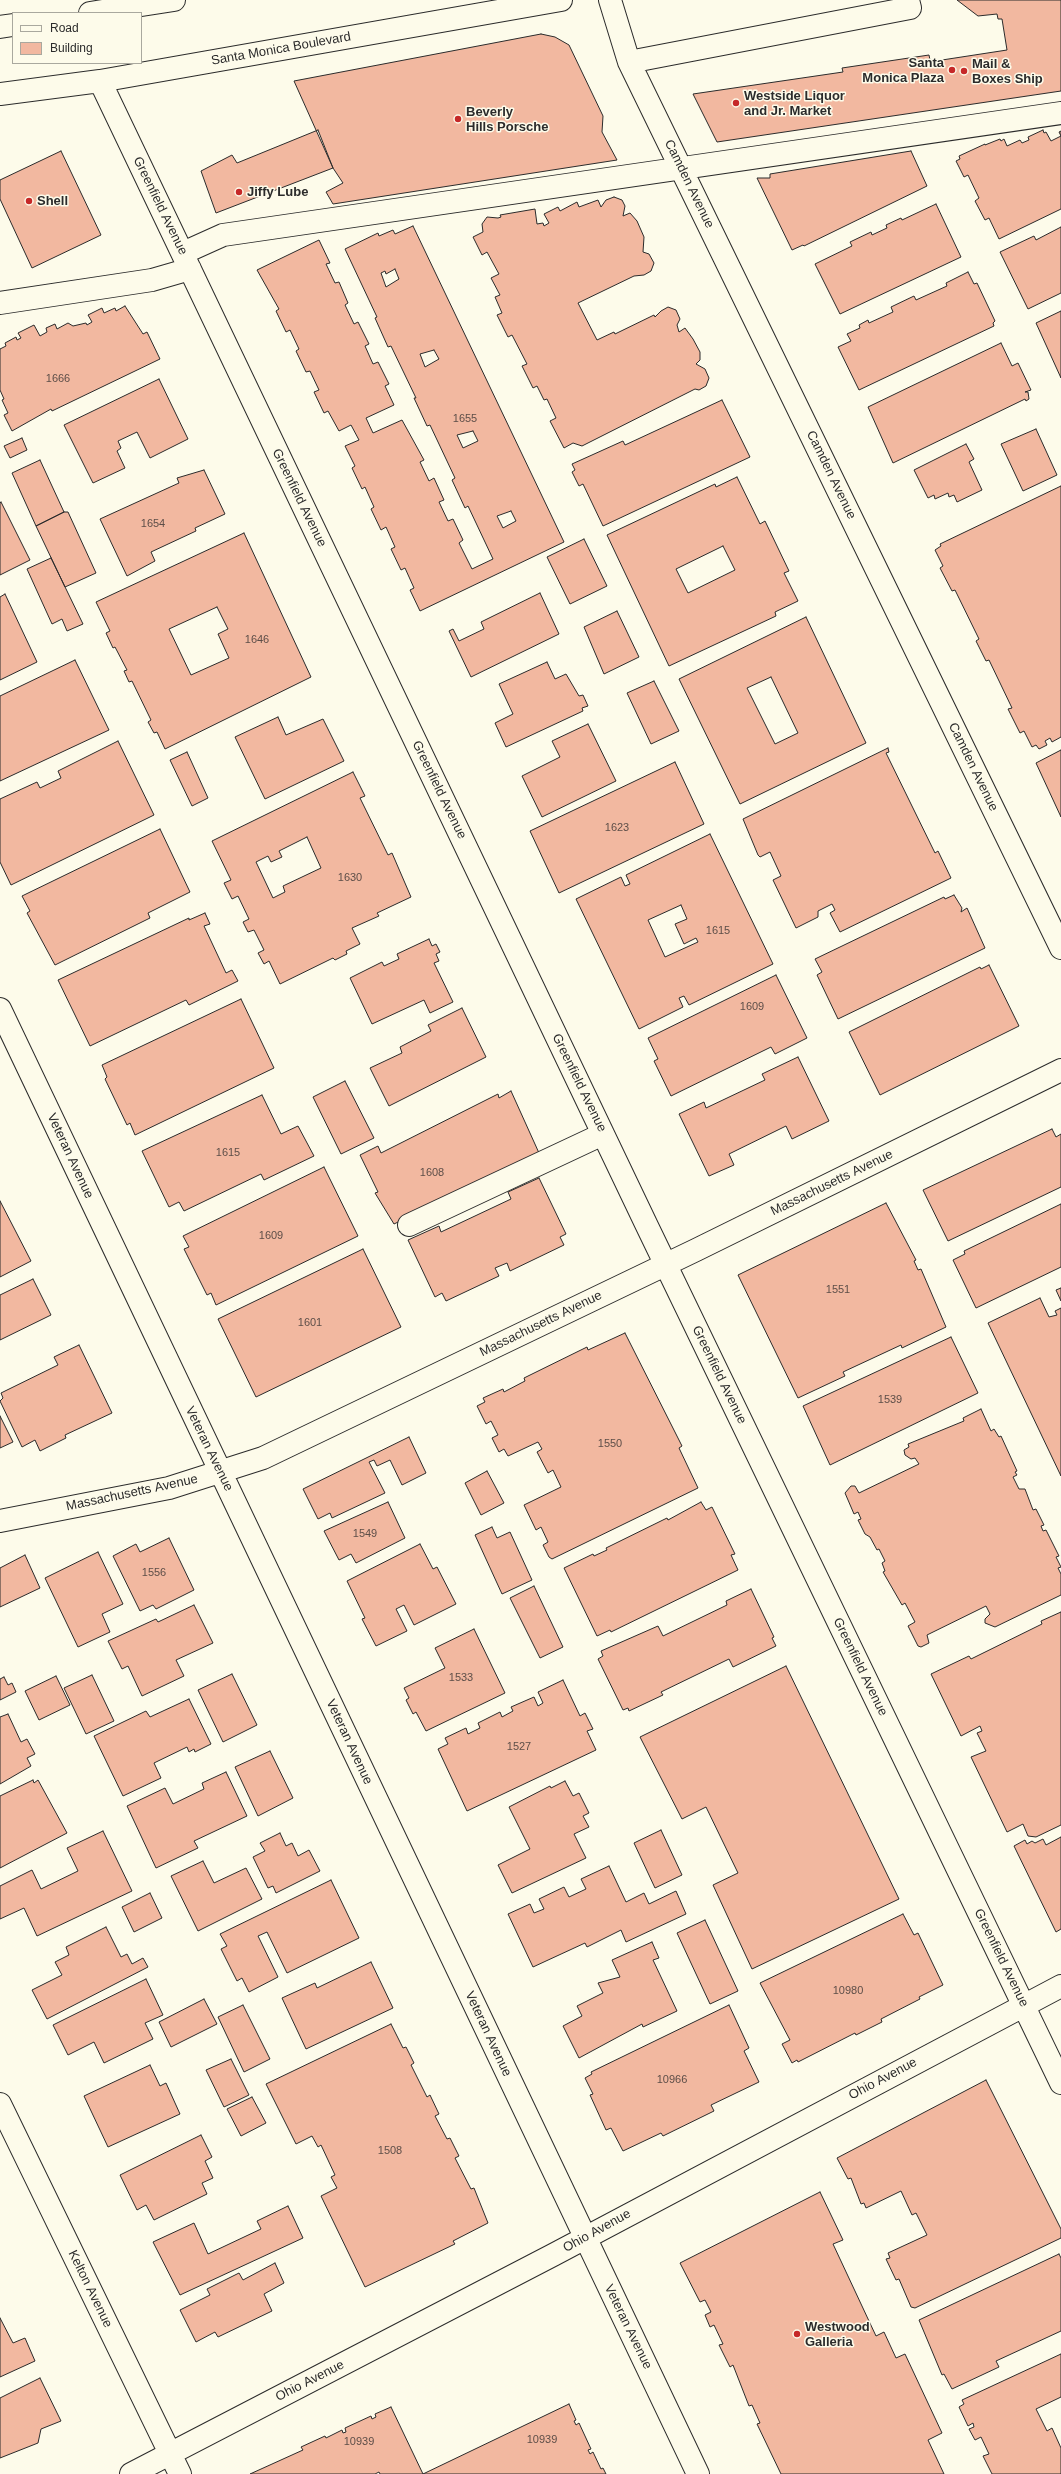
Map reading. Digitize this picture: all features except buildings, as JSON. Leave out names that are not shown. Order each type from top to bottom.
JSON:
[{"type":"street","points":[[96,12],[174,0]]},
{"type":"street","name":"Santa Monica Boulevard","points":[[0,94],[100,81],[561,0]]},
{"type":"street","name":"Camden Avenue","points":[[610,0],[629,62],[1061,948]]},
{"type":"street","points":[[629,62],[910,8],[908,0]]},
{"type":"street","points":[[0,27],[12,25]]},
{"type":"street","name":"Greenfield Avenue","points":[[100,81],[666,1265],[1061,2083]]},
{"type":"street","points":[[0,303],[152,280],[187,261],[223,235],[681,167],[1061,113]]},
{"type":"street","name":"Veteran Avenue","points":[[0,1009],[698,2474]]},
{"type":"street","name":"Massachusetts Avenue","points":[[0,1521],[169,1488],[221,1473],[263,1458],[666,1265],[1061,1070]]},
{"type":"street","points":[[409,1225],[604,1134]]},
{"type":"street","name":"Ohio Avenue","points":[[131,2474],[1061,1986]]},
{"type":"street","name":"Kelton Avenue","points":[[0,2104],[180,2474]]},
{"type":"place","name":"Santa Monica Plaza","points":[[952,70]]},
{"type":"place","name":"Mail & Boxes Ship","points":[[964,71]]},
{"type":"place","name":"Westside Liquor and Jr. Market","points":[[736,103]]},
{"type":"place","name":"Beverly Hills Porsche","points":[[458,119]]},
{"type":"place","name":"Jiffy Lube","points":[[239,192]]},
{"type":"place","name":"Shell","points":[[29,201]]},
{"type":"place","name":"Westwood Galleria","points":[[797,2334]]}]
